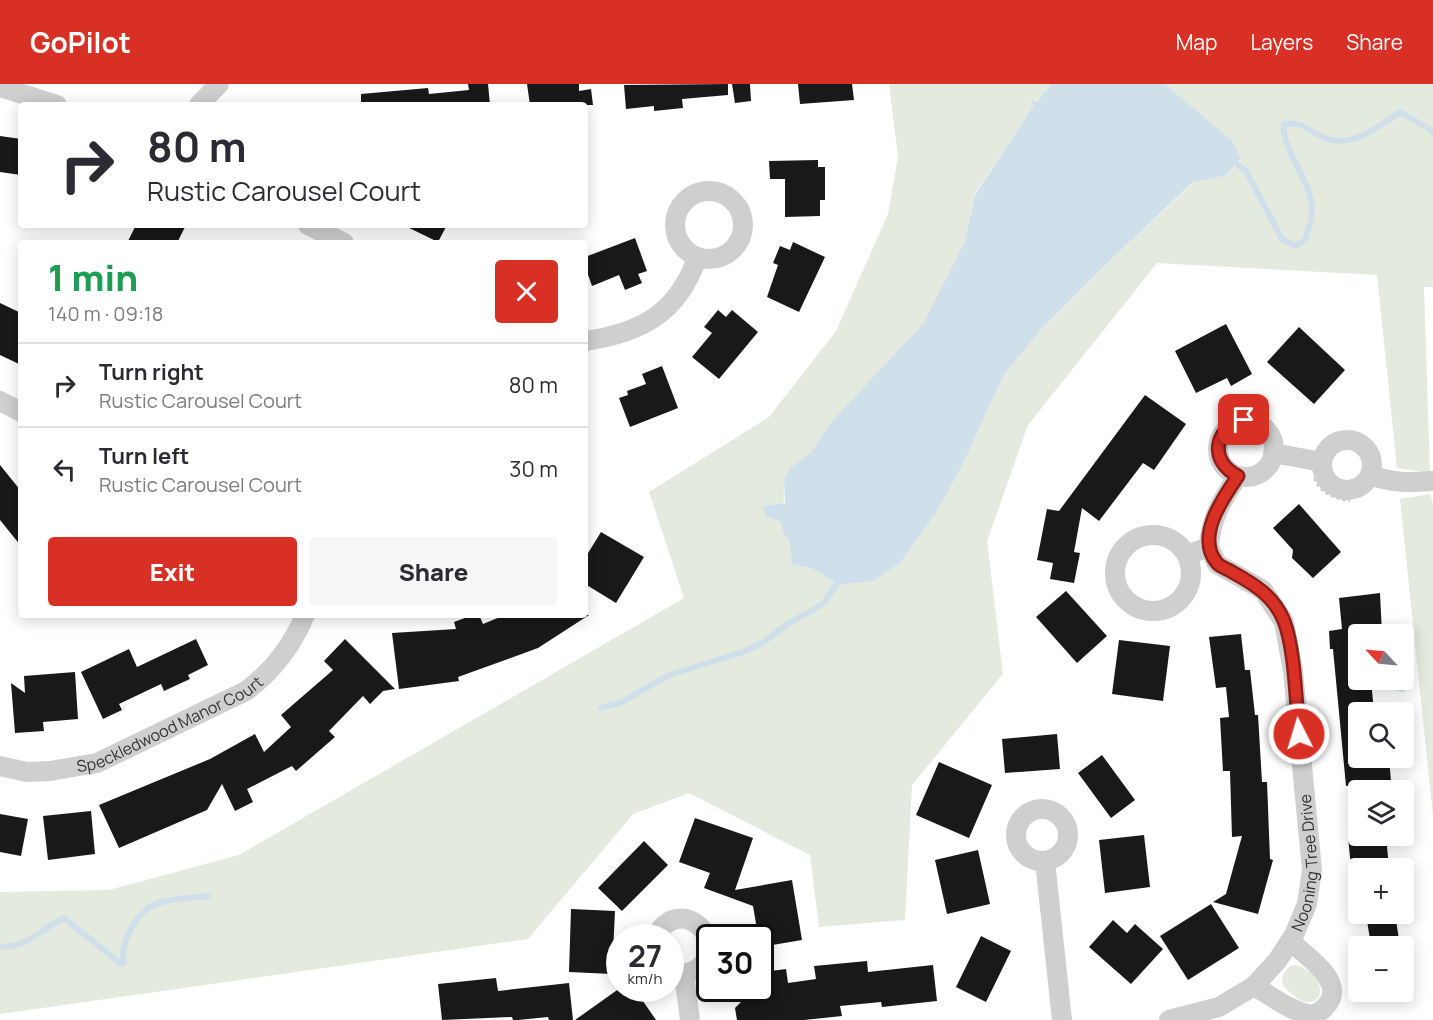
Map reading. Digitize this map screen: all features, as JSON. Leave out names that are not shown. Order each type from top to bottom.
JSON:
[{"type":"street","points":[[202,102],[219,84]]},
{"type":"street","points":[[0,87],[48,102]]},
{"type":"street","points":[[314,228],[338,240]]},
{"type":"street","points":[[588,341],[615,337],[647,324],[676,300],[691,276],[697,258]]},
{"type":"street","points":[[0,401],[18,410]]},
{"type":"street","points":[[1186,555],[1209,547],[1209,530],[1223,497],[1244,481],[1263,471],[1273,460],[1272,439],[1261,425],[1244,420],[1228,427],[1219,442],[1219,459],[1224,466],[1244,481]]},
{"type":"street","points":[[1273,460],[1314,464],[1328,481],[1342,489],[1358,487],[1370,475],[1371,459],[1362,446],[1355,442],[1339,441],[1314,464]]},
{"type":"street","points":[[1370,475],[1387,481],[1408,483],[1433,481]]},
{"type":"street","name":"Nooning Tree Drive","points":[[1169,1020],[1218,1007],[1254,986],[1277,961],[1290,941],[1307,904],[1312,870],[1293,671],[1284,622],[1263,590],[1217,564],[1209,547]]},
{"type":"street","name":"Speckledwood Manor Court","points":[[0,766],[27,772],[50,771],[97,763],[246,691],[264,678],[281,657],[296,635],[304,618]]},
{"type":"street","points":[[1045,861],[1062,1020]]},
{"type":"street","points":[[665,924],[679,918],[688,919],[703,928],[709,946],[707,956],[701,966],[684,971]]},
{"type":"street","points":[[1254,986],[1305,1014],[1320,1012],[1327,1006],[1332,995],[1329,979],[1290,941]]},
{"type":"street","points":[[684,998],[690,1020]]},
{"type":"path","points":[[1244,481],[1273,460]]},
{"type":"path","points":[[1314,464],[1318,485],[1335,498],[1350,500]]},
{"type":"shaded area","points":[[889,84],[1051,84],[1037,102],[1030,98],[1029,100],[1035,104],[975,194],[964,243],[923,325],[831,422],[811,452],[789,469],[784,480],[783,534],[789,540],[792,564],[813,569],[840,585],[874,581],[901,562],[938,510],[963,464],[1004,375],[1045,325],[1194,182],[1225,176],[1241,160],[1232,140],[1165,84],[1433,84],[1433,287],[1424,287],[1430,473],[1397,468],[1377,275],[1157,263],[1028,425],[987,541],[1003,674],[912,785],[905,920],[819,927],[810,855],[689,793],[633,814],[528,939],[0,1014],[0,892],[109,890],[239,855],[684,598],[649,492],[769,417],[836,331],[888,214],[898,157]]},
{"type":"shaded area","points":[[1430,494],[1433,504],[1433,816],[1414,624],[1400,499]]},
{"type":"shaded area","points":[[1295,965],[1307,970],[1315,977],[1319,985],[1318,998],[1312,1002],[1294,996],[1284,985],[1282,977],[1288,967]]},
{"type":"water","points":[[1051,84],[1165,84],[1232,140],[1241,159],[1225,176],[1193,182],[1045,325],[1004,375],[963,464],[938,510],[901,562],[874,581],[840,585],[813,569],[792,564],[789,540],[783,534],[781,522],[765,515],[763,506],[785,503],[784,480],[789,469],[811,452],[831,422],[923,324],[964,243],[975,195],[1034,105],[1029,98],[1037,102]]},
{"type":"building","points":[[468,84],[488,84],[490,102],[361,102],[361,94],[428,88],[429,94],[469,90]]},
{"type":"building","points":[[527,84],[579,84],[579,91],[591,89],[593,105],[588,105],[588,102],[530,102]]},
{"type":"building","points":[[728,84],[728,95],[682,99],[683,108],[654,111],[654,106],[626,109],[624,85]]},
{"type":"building","points":[[732,84],[750,84],[751,101],[735,103]]},
{"type":"building","points":[[798,84],[852,84],[854,100],[800,104]]},
{"type":"building","points":[[0,136],[18,139],[18,175],[0,172]]},
{"type":"building","points":[[818,160],[818,167],[825,167],[825,200],[820,200],[820,216],[785,217],[785,179],[770,179],[769,161]]},
{"type":"building","points":[[134,228],[184,228],[178,240],[128,240]]},
{"type":"building","points":[[409,228],[445,228],[439,240],[434,240]]},
{"type":"building","points":[[635,238],[647,271],[638,274],[642,283],[625,290],[619,275],[592,286],[588,275],[588,256]]},
{"type":"building","points":[[793,242],[825,257],[799,312],[767,297],[778,265],[773,263],[780,246],[790,250]]},
{"type":"building","points":[[0,303],[18,312],[18,364],[0,355]]},
{"type":"building","points":[[718,310],[726,317],[732,310],[758,332],[719,379],[692,357],[712,333],[704,327]]},
{"type":"building","points":[[1226,324],[1252,374],[1231,386],[1227,378],[1196,393],[1175,351]]},
{"type":"building","points":[[1299,327],[1345,370],[1314,404],[1267,362]]},
{"type":"building","points":[[662,366],[678,408],[630,427],[619,398],[628,395],[627,391],[646,384],[642,374]]},
{"type":"building","points":[[1145,395],[1186,424],[1154,470],[1143,463],[1099,521],[1082,508],[1074,552],[1080,553],[1074,583],[1050,579],[1053,563],[1037,560],[1047,509],[1059,511]]},
{"type":"building","points":[[0,465],[18,487],[18,542],[0,520]]},
{"type":"building","points":[[1299,504],[1341,552],[1313,578],[1292,558],[1293,550],[1273,528]]},
{"type":"building","points":[[601,532],[644,557],[616,603],[588,586],[588,553]]},
{"type":"building","points":[[1066,591],[1107,636],[1077,663],[1036,617]]},
{"type":"building","points":[[1380,593],[1382,624],[1348,624],[1348,690],[1372,690],[1373,702],[1348,702],[1348,768],[1390,768],[1391,780],[1348,780],[1348,786],[1346,786],[1333,649],[1330,649],[1329,631],[1342,629],[1339,598]]},
{"type":"building","points":[[465,618],[480,618],[483,624],[498,618],[584,618],[538,648],[458,677],[459,681],[399,689],[392,633],[456,629],[454,622]]},
{"type":"building","points":[[1241,634],[1245,670],[1250,670],[1255,715],[1258,715],[1262,782],[1267,782],[1270,859],[1273,860],[1258,914],[1213,902],[1226,894],[1242,836],[1232,837],[1230,771],[1223,771],[1220,718],[1229,717],[1226,687],[1216,688],[1209,637]]},
{"type":"building","points":[[196,639],[208,665],[188,675],[190,679],[164,691],[161,684],[119,704],[122,710],[103,719],[81,672],[129,649],[137,667]]},
{"type":"building","points":[[345,639],[395,689],[383,691],[370,704],[363,696],[329,731],[335,737],[296,771],[292,766],[247,789],[253,802],[235,811],[222,784],[207,810],[119,848],[99,805],[210,759],[255,734],[264,752],[291,727],[281,715],[333,670],[324,661]]},
{"type":"building","points":[[1119,640],[1170,646],[1163,701],[1112,694]]},
{"type":"building","points":[[75,672],[78,719],[43,722],[44,731],[15,733],[11,683],[25,693],[24,676]]},
{"type":"building","points":[[1057,734],[1060,769],[1005,773],[1002,739]]},
{"type":"building","points":[[1102,755],[1135,800],[1111,818],[1078,773]]},
{"type":"building","points":[[939,762],[992,785],[969,838],[916,815]]},
{"type":"building","points":[[91,811],[95,854],[48,860],[43,816]]},
{"type":"building","points":[[0,814],[28,819],[21,856],[0,852]]},
{"type":"building","points":[[695,818],[753,838],[735,890],[792,880],[802,940],[774,945],[774,924],[756,924],[753,906],[704,888],[710,873],[679,862]]},
{"type":"building","points":[[1144,835],[1150,887],[1105,893],[1099,840]]},
{"type":"building","points":[[644,841],[668,865],[622,911],[598,888]]},
{"type":"building","points":[[1349,846],[1387,846],[1388,858],[1350,858]]},
{"type":"building","points":[[978,850],[990,904],[947,914],[935,860]]},
{"type":"building","points":[[1211,904],[1239,948],[1188,980],[1160,936]]},
{"type":"building","points":[[571,909],[615,911],[614,924],[606,924],[606,974],[569,972]]},
{"type":"building","points":[[1113,920],[1127,933],[1135,924],[1163,949],[1131,984],[1089,947]]},
{"type":"building","points":[[1368,924],[1397,924],[1398,936],[1369,936]]},
{"type":"building","points":[[981,936],[1011,951],[986,1002],[956,987]]},
{"type":"building","points":[[867,961],[868,972],[933,965],[937,1001],[882,1007],[881,1002],[840,1006],[842,1016],[804,1020],[737,1020],[735,1008],[741,1002],[774,1002],[774,971],[786,969],[788,983],[816,979],[814,966]]},
{"type":"building","points":[[496,978],[498,991],[569,983],[573,1020],[549,1020],[548,1017],[513,1020],[512,1017],[442,1020],[438,984]]},
{"type":"building","points":[[606,998],[606,1002],[644,1002],[656,1020],[575,1020]]},
{"type":"waterway","points":[[1237,164],[1246,171],[1282,239],[1295,246],[1305,240],[1312,215],[1311,200],[1287,145],[1284,124],[1301,125],[1323,137],[1344,141],[1364,135],[1400,112],[1431,130],[1433,134]]},
{"type":"waterway","points":[[601,708],[622,702],[669,675],[743,652],[762,643],[789,623],[823,604],[837,583]]},
{"type":"waterway","points":[[0,947],[26,941],[64,918],[121,964],[124,962],[123,954],[128,935],[146,910],[168,901],[209,896]]},
{"type":"route","points":[[1244,420],[1228,427],[1219,442],[1219,459],[1230,472],[1238,476],[1223,497],[1209,530],[1209,547],[1217,564],[1263,590],[1284,622],[1293,671],[1299,734]]}]
